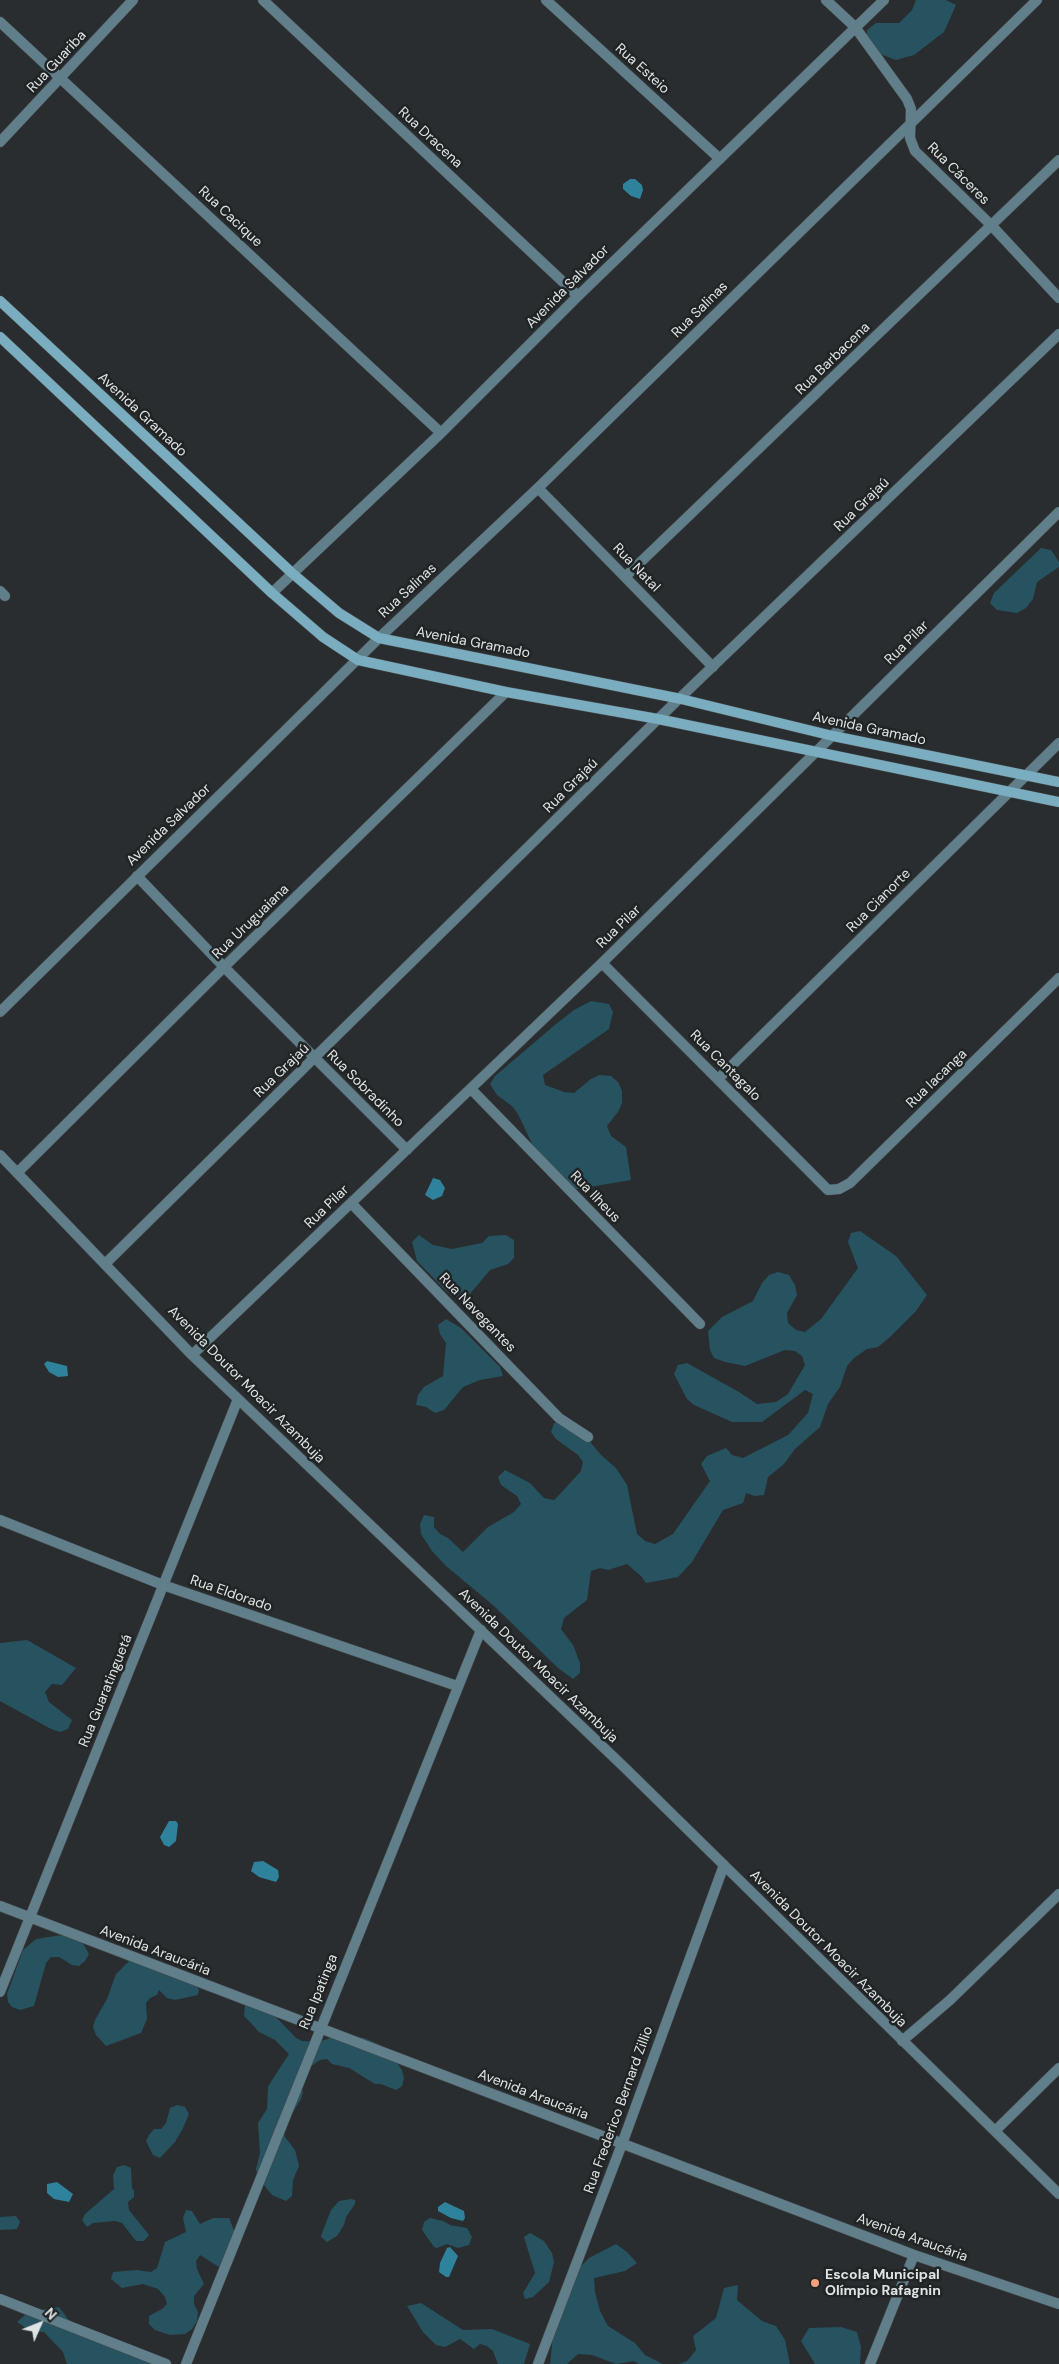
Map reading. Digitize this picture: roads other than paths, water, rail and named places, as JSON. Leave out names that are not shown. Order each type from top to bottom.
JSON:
[{"type":"street","name":"Rua Guariba","points":[[0,142],[133,0]]},
{"type":"street","name":"Rua Dracena","points":[[263,0],[578,296]]},
{"type":"street","name":"Rua Esteio","points":[[546,0],[720,159]]},
{"type":"street","name":"Rua Cáceres","points":[[826,0],[855,27],[907,98],[911,109],[910,138],[915,151],[992,226],[1059,298]]},
{"type":"street","name":"Avenida Salvador","points":[[272,593],[441,432],[578,296],[884,0]]},
{"type":"street","name":"Rua Salinas","points":[[358,660],[538,488],[1037,0]]},
{"type":"street","name":"Rua Cacique","points":[[0,22],[441,432]]},
{"type":"street","name":"Rua Barbacena","points":[[625,577],[1059,160]]},
{"type":"street","name":"Avenida Gramado","points":[[0,301],[292,573],[339,612],[379,638],[681,699],[833,736],[1059,782]]},
{"type":"street","name":"Rua Grajaú","points":[[106,1263],[658,719],[681,699],[1059,334]]},
{"type":"street","points":[[0,337],[272,593],[323,637],[358,660],[506,692],[658,719],[1059,802]]},
{"type":"street","name":"Rua Natal","points":[[538,488],[713,667]]},
{"type":"street","name":"Rua Pilar","points":[[192,1355],[602,963],[1059,512]]},
{"type":"street","name":"Avenida Salvador","points":[[0,1012],[358,660]]},
{"type":"street","name":"Rua Uruguaiana","points":[[17,1173],[224,967],[506,692]]},
{"type":"street","name":"Rua Cianorte","points":[[718,1079],[1059,743]]},
{"type":"street","name":"Rua Sobradinho","points":[[137,876],[224,967],[406,1150]]},
{"type":"street","name":"Rua Cantagalo","points":[[602,963],[828,1190]]},
{"type":"street","name":"Rua Iacanga","points":[[828,1190],[839,1189],[850,1184],[1059,978]]},
{"type":"street","name":"Rua Ilheus","points":[[471,1089],[700,1324]]},
{"type":"street","name":"Avenida Doutor Moacir Azambuja","points":[[0,1155],[106,1263],[192,1355],[724,1865],[1059,2194]]},
{"type":"street","name":"Rua Navegantes","points":[[352,1204],[559,1418],[588,1437]]},
{"type":"street","name":"Rua Guaratinguetá","points":[[0,1992],[238,1399]]},
{"type":"street","name":"Rua Eldorado","points":[[0,1520],[163,1585],[457,1686]]},
{"type":"street","name":"Rua Ipatinga","points":[[186,2364],[480,1630]]},
{"type":"street","name":"Rua Frederico Bernard Zillio","points":[[538,2364],[622,2144],[724,1865]]},
{"type":"street","points":[[902,2041],[950,2000],[1059,1894]]},
{"type":"street","name":"Avenida Araucária","points":[[0,1906],[914,2255],[1059,2304]]},
{"type":"street","points":[[995,2131],[1059,2068]]},
{"type":"street","points":[[870,2364],[914,2255]]},
{"type":"street","points":[[0,2299],[166,2364]]},
{"type":"place","name":"Escola Municipal Olímpio Rafagnin","points":[[815,2283]]}]
